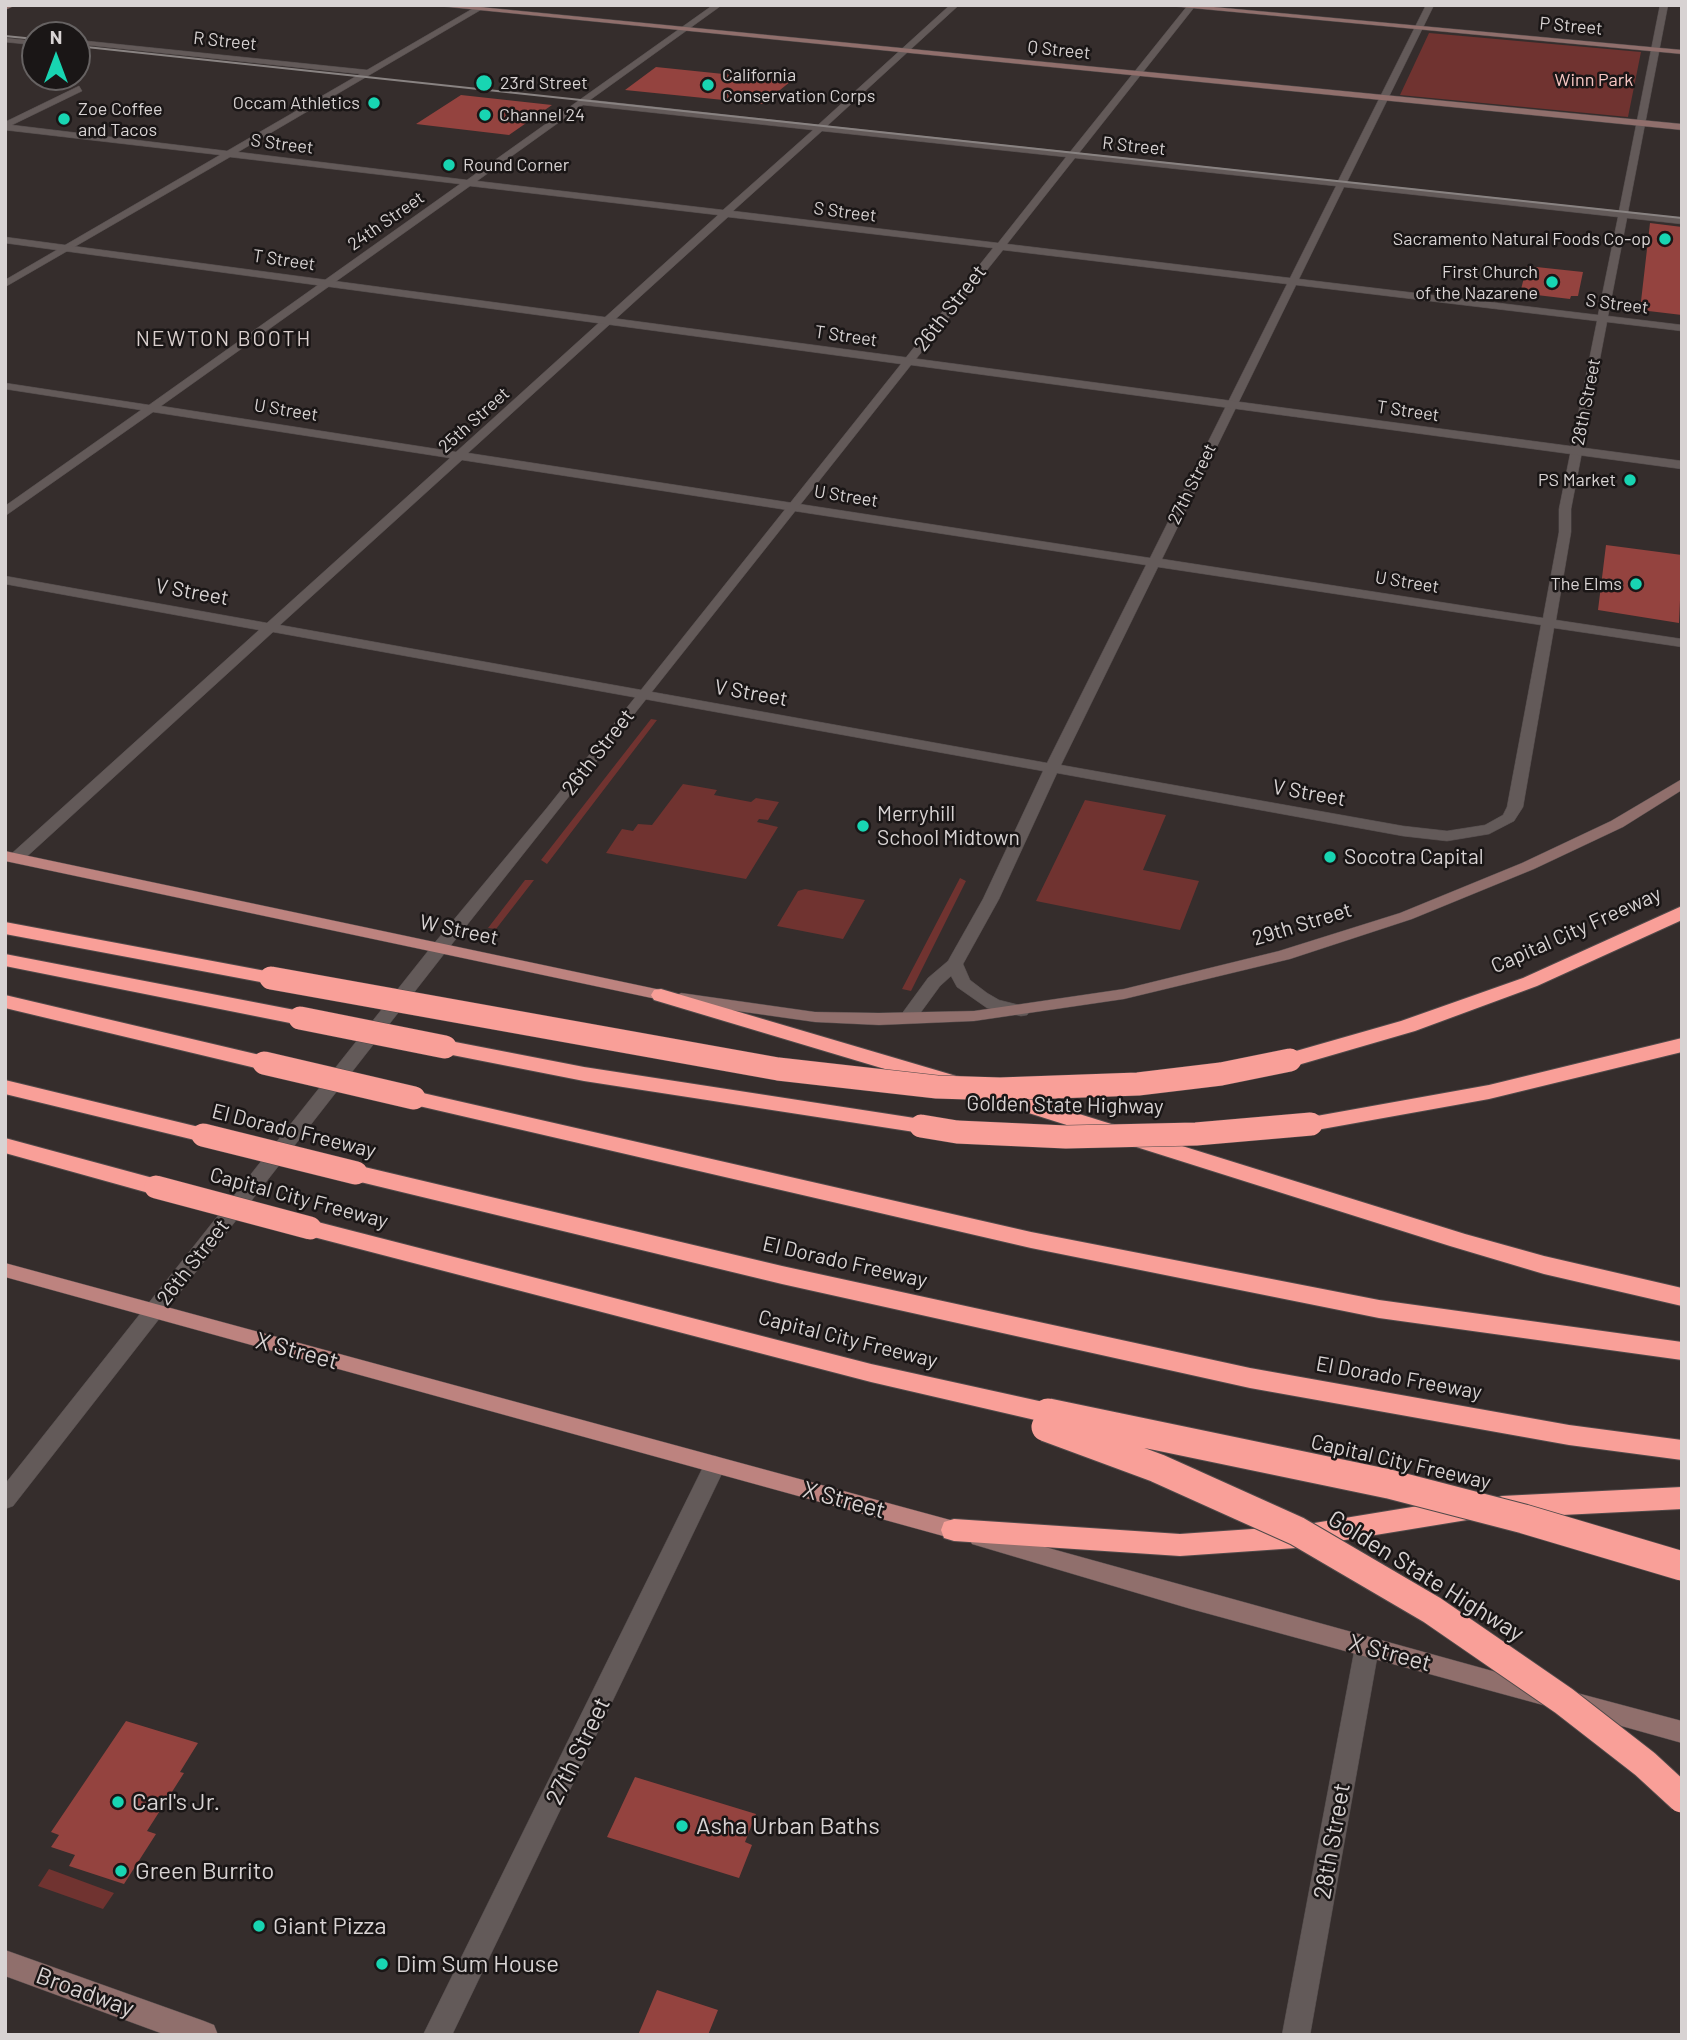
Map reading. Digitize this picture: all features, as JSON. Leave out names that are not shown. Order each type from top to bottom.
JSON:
[{"type":"highway","name":"Capital City Freeway","points":[[5,928],[778,1069],[937,1087],[1036,1089],[1138,1084],[1222,1074],[1290,1060],[1408,1026],[1530,982],[1642,933],[1682,912]]},
{"type":"highway","name":"Golden State Highway","points":[[5,960],[584,1074],[957,1132],[1066,1137],[1196,1135],[1311,1124],[1489,1092],[1682,1045]]},
{"type":"highway","points":[[661,995],[878,1059],[1458,1240],[1544,1265],[1682,1297]]},
{"type":"highway","points":[[5,1001],[1031,1240],[1379,1309],[1682,1351]]},
{"type":"highway","name":"El Dorado Freeway","points":[[5,1087],[782,1275],[1250,1378],[1569,1435],[1682,1450]]},
{"type":"highway","name":"Capital City Freeway","points":[[5,1145],[310,1228],[871,1373]]},
{"type":"highway","name":"Golden State Highway","points":[[871,1373],[1047,1420],[1297,1531],[1432,1611],[1564,1701],[1682,1798]]},
{"type":"highway","name":"Capital City Freeway","points":[[1047,1420],[1389,1484],[1524,1519],[1682,1566]]},
{"type":"highway","points":[[954,1530],[1180,1545],[1205,1544],[1296,1537],[1452,1510],[1682,1498]]},
{"type":"main road","points":[[5,8],[12,5]]},
{"type":"main road","name":"Q Street","points":[[433,5],[481,7],[684,30],[1682,127]]},
{"type":"main road","name":"P Street","points":[[1164,5],[1682,52]]},
{"type":"main road","name":"29th Street","points":[[907,1019],[1021,1011],[1124,994],[1284,955],[1406,916],[1528,866],[1617,824],[1682,783]]},
{"type":"main road","name":"W Street","points":[[10,857],[438,950],[661,995],[815,1017],[907,1019]]},
{"type":"main road","name":"X Street","points":[[5,1270],[1682,1732]]},
{"type":"main road","name":"Broadway","points":[[5,1963],[204,2035]]},
{"type":"street","name":"24th Street","points":[[5,512],[718,5]]},
{"type":"street","name":"25th Street","points":[[10,857],[460,456],[955,5]]},
{"type":"street","name":"27th Street","points":[[907,1019],[934,982],[955,964],[991,898],[1052,768],[1382,97],[1430,5]]},
{"type":"street","name":"28th Street","points":[[1489,829],[1509,818],[1515,807],[1565,532],[1565,509],[1664,5]]},
{"type":"street","name":"26th Street","points":[[5,1500],[438,950],[551,812],[642,694],[1191,6]]},
{"type":"street","points":[[5,284],[481,7]]},
{"type":"street","name":"R Street","points":[[91,43],[369,73]]},
{"type":"street","name":"R Street","points":[[91,49],[360,78]]},
{"type":"street","points":[[5,126],[75,91]]},
{"type":"street","name":"R Street","points":[[586,99],[1624,211],[1682,220]]},
{"type":"street","name":"S Street","points":[[5,126],[1682,328]]},
{"type":"street","name":"R Street","points":[[1624,211],[1682,213]]},
{"type":"street","name":"T Street","points":[[5,240],[1682,465]]},
{"type":"street","name":"U Street","points":[[5,386],[1682,643]]},
{"type":"street","name":"V Street","points":[[5,580],[1425,835],[1461,835],[1489,829]]},
{"type":"street","points":[[955,964],[963,983],[981,997],[993,1004],[1021,1011]]},
{"type":"street","name":"27th Street","points":[[437,2035],[533,1843],[715,1465]]},
{"type":"street","name":"28th Street","points":[[1296,2035],[1367,1647]]},
{"type":"green space","name":"Winn Park","points":[[1429,33],[1641,52],[1628,117],[1400,95]]},
{"type":"green space","points":[[651,719],[657,720],[547,864],[541,860]]},
{"type":"green space","points":[[683,784],[717,790],[714,795],[751,802],[756,798],[779,802],[768,820],[759,819],[757,822],[778,827],[746,879],[606,853],[622,829],[633,831],[638,824],[652,825]]},
{"type":"green space","points":[[1085,800],[1166,815],[1143,870],[1199,881],[1180,930],[1036,901]]},
{"type":"green space","points":[[960,878],[966,881],[911,991],[902,989]]},
{"type":"green space","points":[[525,880],[534,880],[496,929],[488,928]]},
{"type":"green space","points":[[805,889],[865,900],[843,939],[777,926],[798,891]]},
{"type":"green space","points":[[49,1869],[114,1893],[103,1909],[38,1886]]},
{"type":"building","name":"California Conservation Corps","points":[[656,67],[791,81],[763,104],[625,90]]},
{"type":"building","name":"Channel 24","points":[[461,95],[552,105],[509,135],[416,124]]},
{"type":"building","points":[[1650,223],[1682,227],[1682,315],[1640,310]]},
{"type":"building","name":"First Church of the Nazarene","points":[[1527,266],[1583,272],[1578,296],[1571,296],[1570,299],[1520,293]]},
{"type":"building","name":"The Elms","points":[[1606,545],[1682,555],[1679,623],[1598,610]]},
{"type":"building","name":"Carl's Jr.","points":[[126,1721],[198,1743],[180,1772],[184,1773],[147,1831],[156,1834],[124,1884],[69,1866],[75,1855],[51,1847],[59,1835],[51,1832]]},
{"type":"building","name":"Asha Urban Baths","points":[[635,1777],[756,1814],[745,1842],[752,1845],[739,1878],[607,1837]]},
{"type":"building","points":[[657,1990],[718,2010],[708,2035],[638,2035]]},
{"type":"tram line","points":[[5,36],[21,38]]},
{"type":"tram line","points":[[91,48],[1682,218]]},
{"type":"place","name":"23rd Street","points":[[484,83]]},
{"type":"place","name":"California Conservation Corps","points":[[708,85]]},
{"type":"place","name":"Occam Athletics","points":[[374,103]]},
{"type":"place","name":"Channel 24","points":[[485,115]]},
{"type":"place","name":"Zoe Coffee and Tacos","points":[[64,119]]},
{"type":"place","name":"Round Corner","points":[[449,165]]},
{"type":"place","name":"Sacramento Natural Foods Co-op","points":[[1665,239]]},
{"type":"place","name":"First Church of the Nazarene","points":[[1552,282]]},
{"type":"place","name":"PS Market","points":[[1630,480]]},
{"type":"place","name":"The Elms","points":[[1636,584]]},
{"type":"place","name":"Merryhill School Midtown","points":[[863,826]]},
{"type":"place","name":"Socotra Capital","points":[[1330,857]]},
{"type":"place","name":"Carl's Jr.","points":[[118,1802]]},
{"type":"place","name":"Asha Urban Baths","points":[[682,1826]]},
{"type":"place","name":"Green Burrito","points":[[121,1871]]},
{"type":"place","name":"Giant Pizza","points":[[259,1926]]},
{"type":"place","name":"Dim Sum House","points":[[382,1964]]},
{"type":"district","name":"NEWTON BOOTH","points":[[224,339]]}]
